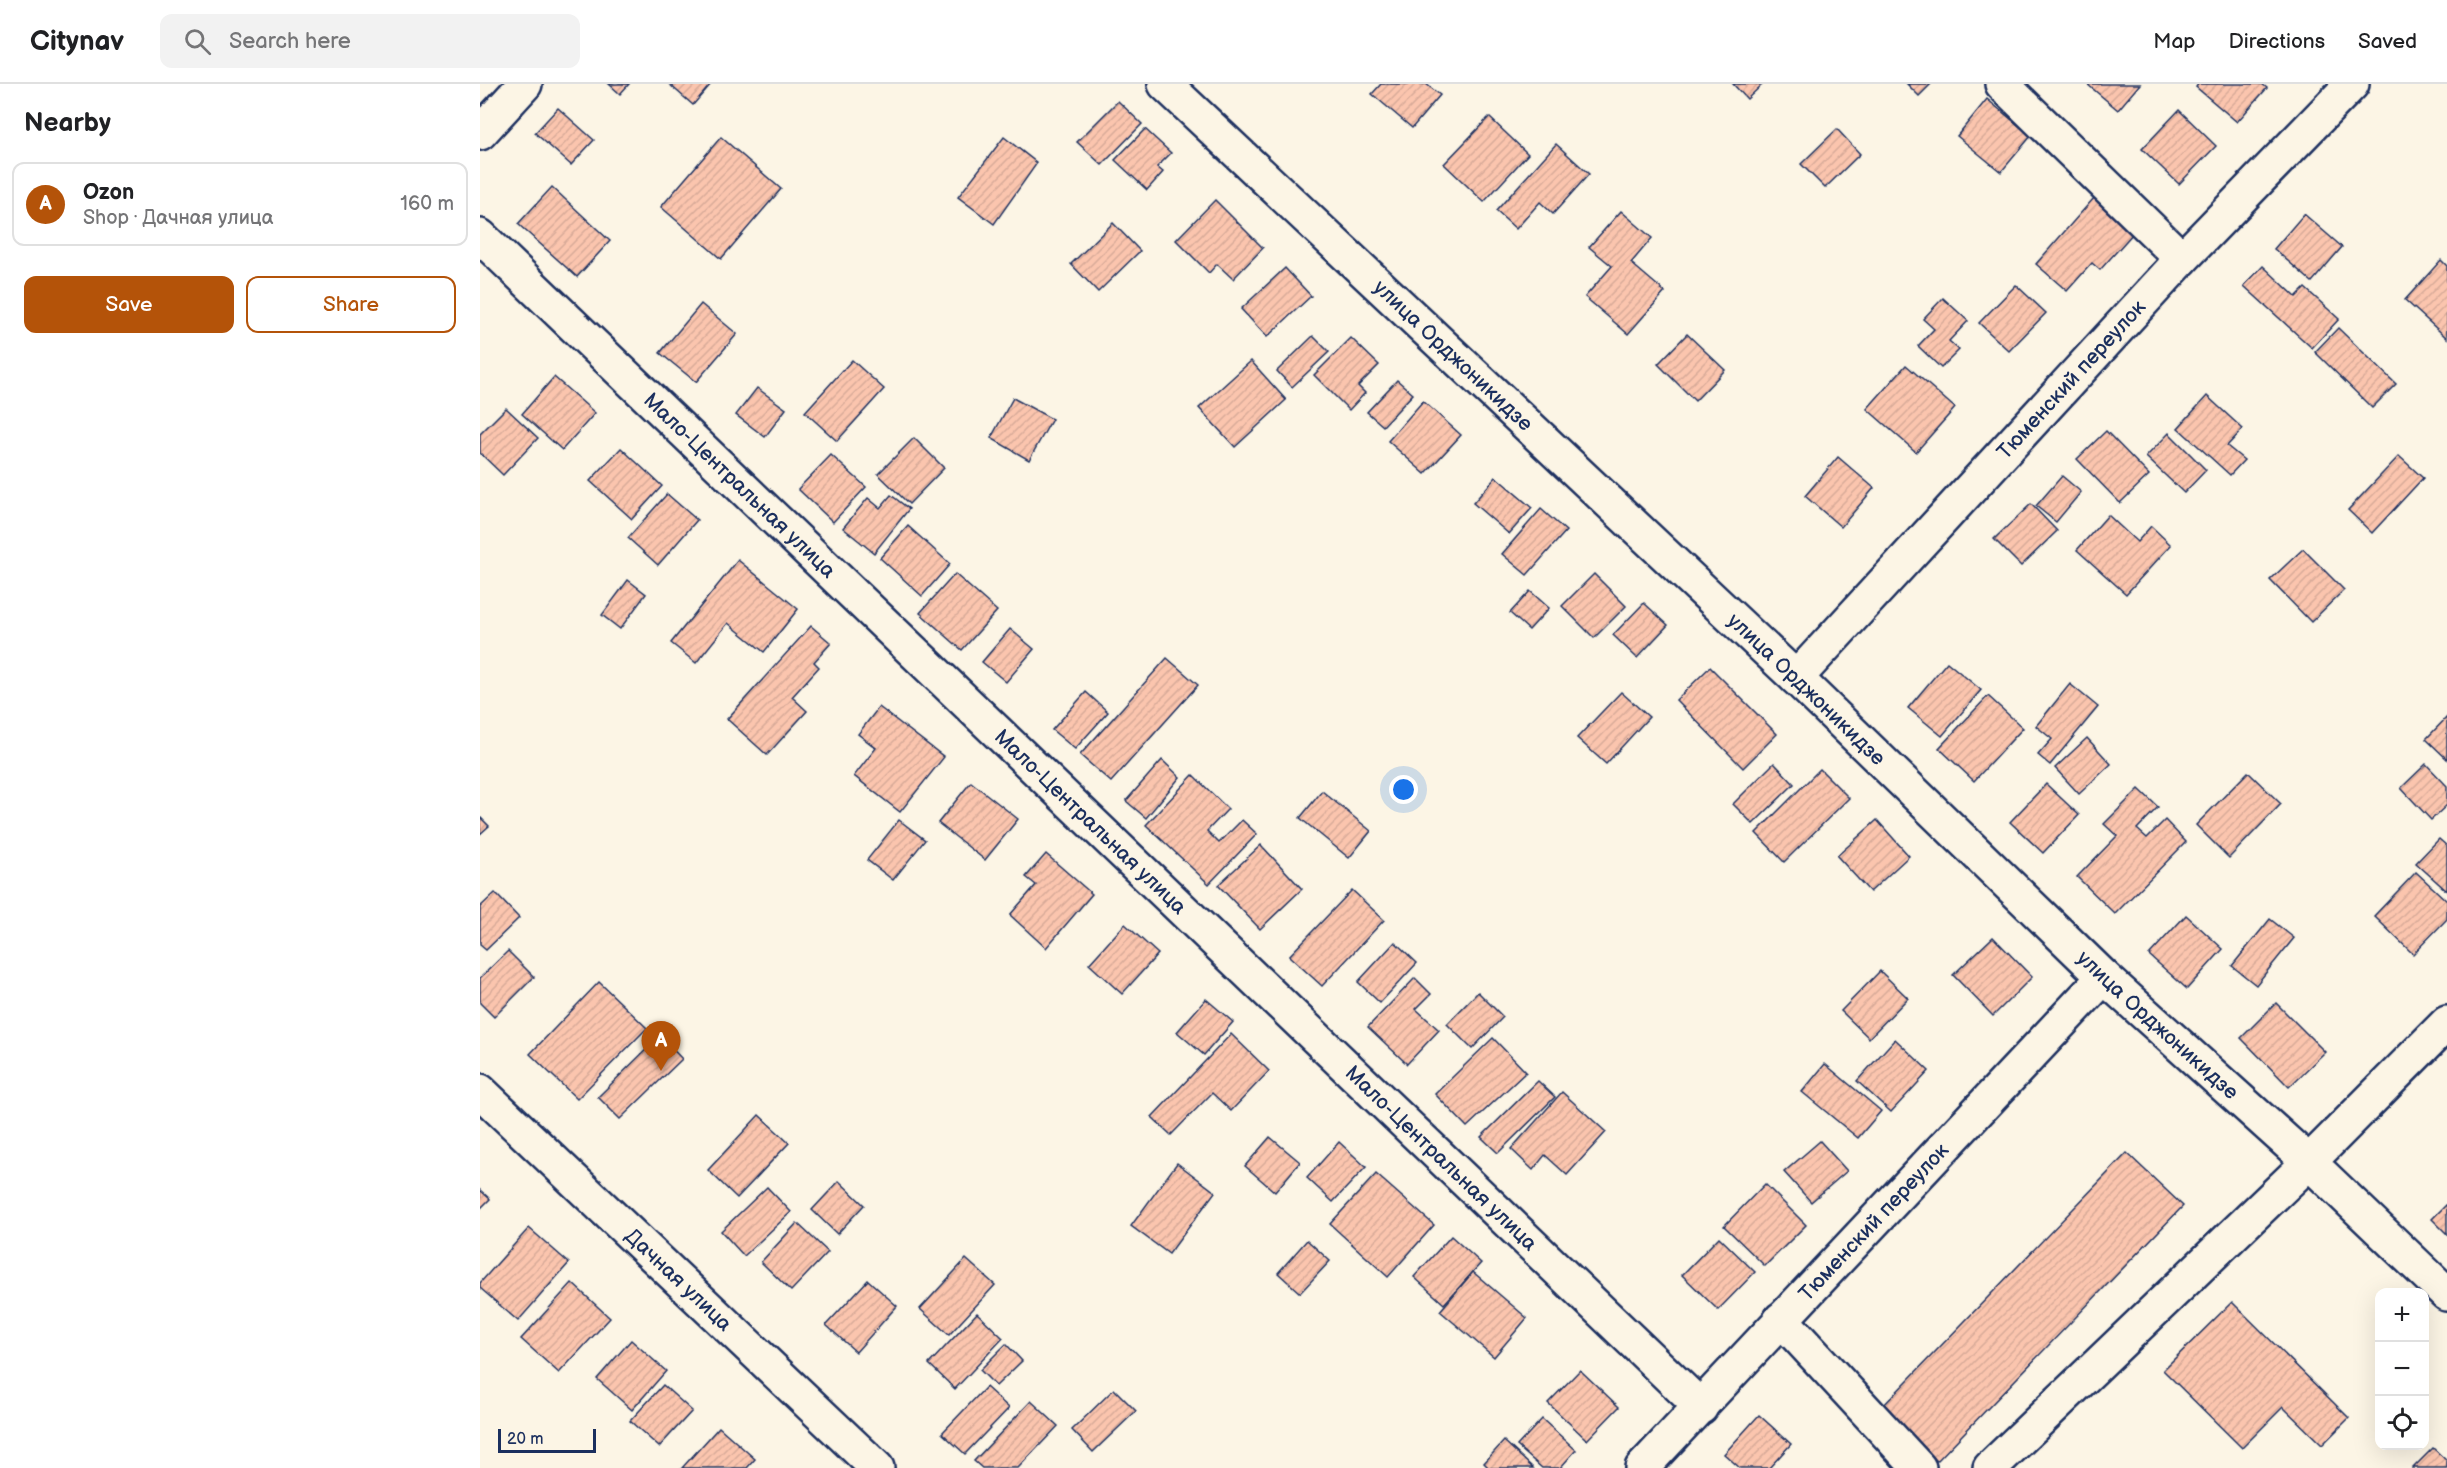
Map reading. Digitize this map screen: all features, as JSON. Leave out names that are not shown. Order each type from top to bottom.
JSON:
[{"type":"street","points":[[480,133],[525,84]]},
{"type":"street","name":"улица Орджоникидзе","points":[[1165,84],[1796,678],[2104,976],[2309,1162],[2447,1294]]},
{"type":"street","points":[[2002,84],[2182,259]]},
{"type":"street","name":"Тюменский переулок","points":[[1796,678],[2182,259],[2352,84]]},
{"type":"street","name":"Мало-Центральная улица","points":[[480,236],[1701,1407]]},
{"type":"street","name":"Тюменский переулок","points":[[1642,1468],[2104,976]]},
{"type":"street","points":[[1990,1468],[2309,1162],[2447,1023]]},
{"type":"street","name":"Дачная улица","points":[[480,1091],[877,1468]]},
{"type":"street","points":[[1781,1319],[1919,1468]]},
{"type":"building","points":[[609,84],[629,84],[620,94]]},
{"type":"building","points":[[669,84],[711,84],[693,105]]},
{"type":"building","points":[[1381,84],[1426,84],[1440,95],[1412,128],[1372,94]]},
{"type":"building","points":[[1733,84],[1763,84],[1747,99]]},
{"type":"building","points":[[1907,84],[1931,84],[1919,96]]},
{"type":"building","points":[[2087,84],[2140,84],[2118,110]]},
{"type":"building","points":[[2198,84],[2262,84],[2267,88],[2237,122],[2196,87]]},
{"type":"building","points":[[1987,99],[2031,136],[2001,172],[1957,136]]},
{"type":"building","points":[[1118,101],[1142,124],[1102,165],[1077,142]]},
{"type":"building","points":[[558,108],[594,140],[571,165],[535,133]]},
{"type":"building","points":[[2179,110],[2216,146],[2179,184],[2142,149]]},
{"type":"building","points":[[1489,117],[1528,154],[1484,202],[1444,164]]},
{"type":"building","points":[[1145,129],[1171,153],[1157,167],[1163,172],[1147,190],[1115,160]]},
{"type":"building","points":[[1837,129],[1860,154],[1825,188],[1801,164]]},
{"type":"building","points":[[721,137],[781,189],[721,259],[661,207]]},
{"type":"building","points":[[1004,137],[1037,163],[994,224],[958,197]]},
{"type":"building","points":[[1556,144],[1589,174],[1553,214],[1540,202],[1516,229],[1496,211]]},
{"type":"building","points":[[552,187],[610,241],[577,277],[518,224]]},
{"type":"building","points":[[2094,198],[2134,232],[2100,270],[2092,263],[2067,291],[2036,264]]},
{"type":"building","points":[[1215,200],[1263,248],[1233,279],[1217,264],[1209,273],[1176,240]]},
{"type":"building","points":[[1621,211],[1652,238],[1631,263],[1665,292],[1628,334],[1585,297],[1612,266],[1589,247]]},
{"type":"building","points":[[2304,214],[2342,247],[2312,282],[2274,249]]},
{"type":"building","points":[[1113,223],[1140,251],[1098,292],[1071,264]]},
{"type":"building","points":[[2441,260],[2447,266],[2447,338],[2405,300]]},
{"type":"building","points":[[2263,266],[2296,297],[2305,288],[2339,319],[2312,348],[2244,286]]},
{"type":"building","points":[[1285,268],[1311,296],[1267,337],[1241,309]]},
{"type":"building","points":[[2016,285],[2046,313],[2009,351],[1979,323]]},
{"type":"building","points":[[1943,298],[1968,321],[1949,341],[1959,350],[1941,368],[1918,346],[1934,329],[1923,319]]},
{"type":"building","points":[[701,304],[737,334],[696,382],[660,353]]},
{"type":"building","points":[[2338,328],[2396,384],[2372,408],[2315,352]]},
{"type":"building","points":[[1687,334],[1725,370],[1695,401],[1658,364]]},
{"type":"building","points":[[1313,336],[1329,352],[1292,387],[1277,371]]},
{"type":"building","points":[[1351,338],[1379,365],[1358,386],[1365,393],[1349,410],[1314,375]]},
{"type":"building","points":[[852,360],[884,389],[837,441],[805,412]]},
{"type":"building","points":[[1251,361],[1286,400],[1235,447],[1199,408]]},
{"type":"building","points":[[1906,365],[1955,408],[1916,452],[1867,409]]},
{"type":"building","points":[[554,377],[595,413],[562,450],[522,414]]},
{"type":"building","points":[[1397,380],[1413,394],[1383,426],[1367,412]]},
{"type":"building","points":[[757,388],[786,409],[765,437],[736,415]]},
{"type":"building","points":[[2207,396],[2243,429],[2227,446],[2244,460],[2230,475],[2178,428]]},
{"type":"building","points":[[1013,398],[1052,419],[1029,460],[991,438]]},
{"type":"building","points":[[1423,401],[1461,435],[1425,474],[1388,441]]},
{"type":"building","points":[[506,408],[538,438],[503,475],[480,453],[480,434]]},
{"type":"building","points":[[2106,431],[2149,475],[2120,503],[2077,459]]},
{"type":"building","points":[[2169,433],[2206,470],[2184,493],[2146,457]]},
{"type":"building","points":[[914,438],[944,468],[909,504],[878,474]]},
{"type":"building","points":[[621,448],[662,486],[632,519],[590,481]]},
{"type":"building","points":[[831,455],[866,487],[833,522],[798,489]]},
{"type":"building","points":[[2399,456],[2423,478],[2372,533],[2348,510]]},
{"type":"building","points":[[1838,457],[1874,488],[1841,527],[1805,496]]},
{"type":"building","points":[[2062,476],[2081,492],[2056,522],[2036,506]]},
{"type":"building","points":[[1496,477],[1532,508],[1509,534],[1473,503]]},
{"type":"building","points":[[667,494],[697,520],[658,565],[628,538]]},
{"type":"building","points":[[891,495],[909,509],[874,553],[843,528],[868,498],[880,508]]},
{"type":"building","points":[[2031,504],[2057,531],[2021,566],[1994,539]]},
{"type":"building","points":[[1541,509],[1566,531],[1527,575],[1502,554]]},
{"type":"building","points":[[2108,515],[2137,542],[2151,526],[2171,545],[2126,594],[2077,550]]},
{"type":"building","points":[[908,526],[950,564],[922,596],[880,558]]},
{"type":"building","points":[[2303,549],[2344,590],[2311,622],[2270,580]]},
{"type":"building","points":[[738,560],[798,609],[764,652],[728,623],[696,663],[671,643]]},
{"type":"building","points":[[955,574],[997,611],[962,650],[920,613]]},
{"type":"building","points":[[1594,574],[1626,606],[1594,638],[1562,606]]},
{"type":"building","points":[[628,580],[646,594],[620,629],[602,615]]},
{"type":"building","points":[[1530,591],[1549,608],[1529,630],[1510,613]]},
{"type":"building","points":[[1644,603],[1668,625],[1637,658],[1613,635]]},
{"type":"building","points":[[811,626],[831,643],[814,662],[819,667],[792,697],[807,711],[767,755],[727,719]]},
{"type":"building","points":[[1010,629],[1034,649],[1006,682],[982,662]]},
{"type":"building","points":[[1167,658],[1198,685],[1111,782],[1080,755]]},
{"type":"building","points":[[1947,662],[1981,690],[1942,736],[1908,708]]},
{"type":"building","points":[[1710,667],[1777,734],[1743,768],[1676,700]]},
{"type":"building","points":[[2070,684],[2098,707],[2050,765],[2038,755],[2052,739],[2036,726]]},
{"type":"building","points":[[1086,692],[1108,712],[1075,749],[1052,730]]},
{"type":"building","points":[[1621,692],[1649,717],[1606,764],[1577,738]]},
{"type":"building","points":[[1988,696],[2023,728],[1974,781],[1939,748]]},
{"type":"building","points":[[879,707],[944,757],[900,812],[854,776],[876,748],[858,734]]},
{"type":"building","points":[[2447,717],[2447,759],[2426,739]]},
{"type":"building","points":[[2087,738],[2111,764],[2079,794],[2055,768]]},
{"type":"building","points":[[1162,760],[1180,777],[1146,818],[1126,801]]},
{"type":"building","points":[[1774,763],[1794,784],[1753,824],[1733,804]]},
{"type":"building","points":[[2426,764],[2447,786],[2447,805],[2431,820],[2401,788]]},
{"type":"building","points":[[1820,769],[1849,798],[1784,862],[1756,833]]},
{"type":"building","points":[[2248,772],[2281,804],[2229,858],[2196,825]]},
{"type":"building","points":[[1193,775],[1228,809],[1207,831],[1219,843],[1242,820],[1257,834],[1209,884],[1146,825]]},
{"type":"building","points":[[971,782],[1018,819],[985,860],[938,823]]},
{"type":"building","points":[[2046,784],[2079,815],[2043,853],[2010,822]]},
{"type":"building","points":[[2139,789],[2158,807],[2137,829],[2147,838],[2165,820],[2186,842],[2115,914],[2077,877],[2117,836],[2104,824]]},
{"type":"building","points":[[1322,791],[1371,831],[1349,858],[1300,818]]},
{"type":"building","points":[[480,817],[489,826],[480,834]]},
{"type":"building","points":[[899,820],[925,840],[893,880],[867,860]]},
{"type":"building","points":[[1877,820],[1909,856],[1870,892],[1837,856]]},
{"type":"building","points":[[2439,839],[2447,846],[2447,891],[2416,863]]},
{"type":"building","points":[[1261,845],[1302,889],[1260,929],[1218,885]]},
{"type":"building","points":[[1046,854],[1092,894],[1046,948],[1010,915],[1036,885],[1026,877]]},
{"type":"building","points":[[2416,872],[2447,901],[2447,919],[2413,954],[2374,916]]},
{"type":"building","points":[[1352,890],[1384,920],[1322,986],[1289,956]]},
{"type":"building","points":[[495,893],[519,918],[486,950],[480,945],[480,907]]},
{"type":"building","points":[[2186,915],[2223,949],[2187,989],[2149,955]]},
{"type":"building","points":[[2270,919],[2294,938],[2256,985],[2232,966]]},
{"type":"building","points":[[1125,924],[1158,954],[1122,994],[1089,964]]},
{"type":"building","points":[[1993,937],[2032,977],[1993,1016],[1953,975]]},
{"type":"building","points":[[1395,942],[1417,963],[1380,1003],[1358,982]]},
{"type":"building","points":[[508,951],[534,977],[494,1017],[480,1003],[480,978]]},
{"type":"building","points":[[1880,971],[1908,998],[1869,1038],[1841,1011]]},
{"type":"building","points":[[1415,978],[1431,994],[1416,1009],[1439,1030],[1407,1064],[1368,1027]]},
{"type":"building","points":[[599,982],[647,1028],[577,1099],[530,1054]]},
{"type":"building","points":[[1478,992],[1503,1017],[1472,1049],[1447,1024]]},
{"type":"building","points":[[1206,999],[1233,1022],[1204,1055],[1177,1032]]},
{"type":"building","points":[[2276,1003],[2325,1052],[2289,1087],[2241,1038]]},
{"type":"building","points":[[1231,1034],[1269,1071],[1231,1111],[1212,1093],[1171,1135],[1152,1117]]},
{"type":"building","points":[[660,1036],[682,1059],[620,1119],[598,1097]]},
{"type":"building","points":[[1493,1038],[1526,1072],[1467,1127],[1435,1094]]},
{"type":"building","points":[[1895,1039],[1929,1071],[1891,1112],[1857,1081]]},
{"type":"building","points":[[1825,1064],[1881,1111],[1858,1138],[1802,1092]]},
{"type":"building","points":[[1538,1081],[1555,1097],[1498,1153],[1481,1137]]},
{"type":"building","points":[[1562,1092],[1606,1132],[1567,1175],[1545,1155],[1533,1170],[1511,1149]]},
{"type":"building","points":[[759,1115],[789,1143],[737,1198],[708,1170]]},
{"type":"building","points":[[1270,1137],[1300,1162],[1275,1192],[1245,1166]]},
{"type":"building","points":[[1820,1141],[1847,1171],[1811,1202],[1784,1172]]},
{"type":"building","points":[[1339,1142],[1366,1167],[1333,1202],[1307,1178]]},
{"type":"building","points":[[2127,1153],[2183,1206],[1937,1461],[1881,1408]]},
{"type":"building","points":[[1177,1163],[1215,1192],[1169,1254],[1131,1226]]},
{"type":"building","points":[[1376,1174],[1434,1225],[1388,1277],[1330,1224]]},
{"type":"building","points":[[839,1181],[864,1205],[837,1234],[812,1210]]},
{"type":"building","points":[[1765,1184],[1806,1225],[1765,1266],[1724,1226]]},
{"type":"building","points":[[767,1187],[791,1212],[744,1256],[721,1231]]},
{"type":"building","points":[[480,1190],[490,1199],[480,1209]]},
{"type":"building","points":[[2447,1204],[2447,1234],[2432,1219]]},
{"type":"building","points":[[797,1223],[828,1252],[791,1291],[761,1262]]},
{"type":"building","points":[[529,1228],[569,1263],[518,1321],[480,1288],[480,1283]]},
{"type":"building","points":[[1451,1236],[1481,1263],[1444,1304],[1414,1277]]},
{"type":"building","points":[[1719,1237],[1755,1272],[1718,1310],[1682,1275]]},
{"type":"building","points":[[1307,1240],[1330,1261],[1300,1293],[1278,1273]]},
{"type":"building","points":[[966,1259],[995,1285],[949,1335],[920,1309]]},
{"type":"building","points":[[1473,1272],[1527,1318],[1494,1357],[1440,1311]]},
{"type":"building","points":[[868,1280],[897,1306],[856,1352],[826,1325]]},
{"type":"building","points":[[572,1283],[610,1318],[559,1373],[521,1339]]},
{"type":"building","points":[[2232,1302],[2349,1418],[2322,1445],[2283,1407],[2242,1448],[2163,1370]]},
{"type":"building","points":[[977,1313],[1003,1338],[955,1389],[929,1364]]},
{"type":"building","points":[[631,1340],[666,1371],[632,1410],[597,1379]]},
{"type":"building","points":[[1006,1344],[1022,1361],[996,1386],[980,1370]]},
{"type":"building","points":[[1580,1370],[1619,1407],[1587,1440],[1548,1403]]},
{"type":"building","points":[[663,1385],[692,1411],[659,1447],[630,1421]]},
{"type":"building","points":[[986,1387],[1009,1408],[965,1454],[942,1433]]},
{"type":"building","points":[[1114,1389],[1136,1411],[1093,1452],[1072,1430]]},
{"type":"building","points":[[1031,1401],[1058,1426],[1018,1468],[982,1468],[974,1461]]},
{"type":"building","points":[[1759,1415],[1791,1444],[1769,1468],[1740,1468],[1724,1454]]},
{"type":"building","points":[[1542,1419],[1576,1450],[1560,1468],[1542,1468],[1517,1446]]},
{"type":"building","points":[[719,1427],[755,1459],[747,1468],[682,1468]]},
{"type":"building","points":[[1504,1441],[1533,1468],[1489,1468],[1484,1463]]},
{"type":"building","points":[[2433,1448],[2447,1461],[2447,1468],[2413,1468]]},
{"type":"place","name":"Ozon","points":[[661,1071]]}]
